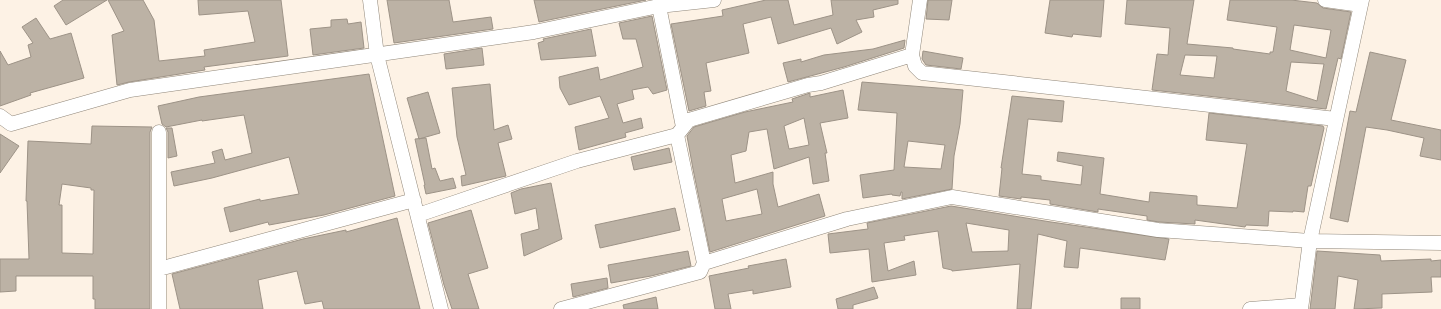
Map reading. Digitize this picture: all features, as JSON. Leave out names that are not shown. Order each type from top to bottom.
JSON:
[{"type":"street","points":[[370,0],[377,55],[441,309]]},
{"type":"street","points":[[0,116],[11,124],[130,90],[534,32],[654,5],[714,0]]},
{"type":"street","points":[[920,0],[912,55],[915,66],[922,73],[1336,119]]},
{"type":"street","points":[[1250,309],[1301,307],[1310,242],[1361,3],[1326,0]]},
{"type":"street","points":[[561,309],[700,272],[704,263],[680,131],[654,5]]},
{"type":"street","points":[[418,215],[577,161],[680,131],[689,120],[808,84],[821,84],[912,55]]},
{"type":"street","points":[[158,309],[159,132]]},
{"type":"street","points":[[704,263],[847,219],[952,198],[1158,230],[1310,242],[1441,243]]},
{"type":"street","points":[[159,269],[414,200]]},
{"type":"building","points":[[63,0],[107,0],[66,25],[54,6]]},
{"type":"building","points":[[108,0],[143,0],[154,20],[159,61],[205,56],[204,50],[255,42],[248,11],[199,15],[198,0],[281,0],[288,56],[204,67],[205,70],[117,85],[112,35],[124,31]]},
{"type":"building","points":[[387,0],[449,0],[453,22],[491,17],[493,29],[394,43]]},
{"type":"building","points":[[534,0],[646,0],[539,22]]},
{"type":"building","points":[[766,0],[788,0],[794,25],[833,15],[831,0],[898,0],[898,4],[873,10],[874,17],[856,20],[862,32],[837,44],[831,28],[778,44],[771,17],[743,24],[749,53],[706,63],[711,91],[704,92],[706,106],[689,111],[671,24],[723,16],[722,10]]},
{"type":"building","points":[[928,0],[952,0],[949,20],[926,19]]},
{"type":"building","points":[[1050,0],[1104,0],[1101,37],[1073,34],[1072,37],[1045,33]]},
{"type":"building","points":[[1127,0],[1194,0],[1187,44],[1233,48],[1270,54],[1270,52],[1273,52],[1277,27],[1227,20],[1230,0],[1291,0],[1317,3],[1323,8],[1351,12],[1341,59],[1338,58],[1326,109],[1152,90],[1157,54],[1168,55],[1170,28],[1125,24]],"holes":[[[1294,25],[1331,30],[1326,58],[1290,50]],[[1185,55],[1217,56],[1214,78],[1180,75]],[[1291,62],[1324,64],[1317,101],[1286,91]]]},
{"type":"building","points":[[652,16],[667,90],[653,94],[648,87],[632,90],[634,99],[617,104],[623,123],[641,118],[643,128],[625,133],[626,137],[579,150],[575,127],[609,118],[600,96],[569,105],[560,88],[559,77],[598,67],[600,80],[643,67],[636,39],[623,39],[619,23]]},
{"type":"building","points":[[36,18],[50,39],[71,33],[84,78],[30,93],[31,95],[0,106],[0,51],[8,65],[31,57],[28,45],[33,43],[22,27]]},
{"type":"building","points":[[347,19],[348,24],[361,22],[364,48],[313,55],[310,29],[331,27],[331,20]]},
{"type":"building","points":[[591,29],[596,56],[541,60],[538,43],[544,41],[543,39]]},
{"type":"building","points":[[905,40],[904,48],[844,67],[788,82],[783,63],[801,59],[801,62],[824,55],[873,49]]},
{"type":"building","points":[[482,48],[484,65],[446,69],[444,54]]},
{"type":"building","points":[[923,51],[963,58],[961,69],[926,65],[922,59]]},
{"type":"building","points":[[1370,52],[1406,60],[1391,120],[1441,130],[1441,160],[1420,156],[1424,138],[1366,127],[1348,222],[1330,218],[1350,111],[1356,112]]},
{"type":"building","points":[[369,74],[395,196],[324,215],[269,225],[268,222],[230,232],[224,208],[260,199],[260,201],[299,194],[289,157],[212,178],[174,186],[171,172],[215,163],[212,152],[222,149],[225,160],[252,153],[244,115],[202,120],[166,127],[162,124],[158,106],[199,97]]},
{"type":"building","points":[[862,82],[963,90],[960,124],[954,156],[952,189],[902,199],[902,192],[900,196],[892,194],[863,198],[860,175],[894,170],[897,113],[858,110]],"holes":[[[908,141],[945,145],[941,169],[904,167]]]},
{"type":"building","points":[[490,84],[494,130],[508,125],[512,139],[498,143],[506,176],[462,186],[461,176],[466,175],[457,137],[452,88]]},
{"type":"building","points":[[843,90],[848,118],[820,123],[827,153],[825,153],[829,181],[813,184],[809,157],[774,169],[767,129],[749,132],[746,151],[731,155],[735,183],[773,172],[773,184],[778,207],[819,194],[825,216],[710,252],[687,136],[694,127],[745,112],[793,102],[792,99],[810,93],[810,97]],"holes":[[[804,118],[809,145],[789,149],[784,126]],[[757,189],[762,214],[726,221],[722,199]]]},
{"type":"building","points":[[428,92],[440,133],[419,139],[407,98]]},
{"type":"building","points":[[1012,96],[1064,101],[1062,122],[1028,119],[1022,174],[1041,176],[1041,180],[1081,185],[1083,166],[1057,161],[1058,152],[1104,158],[1100,194],[1149,202],[1150,192],[1197,196],[1197,205],[1237,208],[1247,144],[1206,140],[1209,113],[1323,126],[1324,128],[1311,186],[1308,186],[1304,212],[1269,211],[1268,226],[1246,225],[1245,227],[1195,220],[1195,224],[1159,222],[1147,220],[1147,216],[1098,209],[1098,212],[1050,204],[1050,200],[1021,197],[1021,199],[999,196],[1001,168]]},
{"type":"building","points":[[92,126],[152,127],[150,132],[150,309],[95,309],[95,299],[93,299],[93,276],[16,276],[16,291],[0,292],[0,259],[29,259],[26,201],[28,141],[91,144]],"holes":[[[62,184],[91,188],[91,190],[94,190],[93,254],[62,253],[62,205],[59,205]]]},
{"type":"building","points":[[166,128],[172,128],[177,156],[168,158],[168,132]]},
{"type":"building","points":[[0,134],[19,146],[0,173]]},
{"type":"building","points":[[426,138],[432,169],[435,168],[440,181],[453,178],[456,188],[426,194],[415,139]]},
{"type":"building","points":[[669,148],[672,162],[634,170],[631,157]]},
{"type":"building","points":[[551,183],[562,239],[524,256],[521,234],[539,229],[536,208],[515,214],[511,193],[521,189]]},
{"type":"building","points":[[951,206],[1169,239],[1165,260],[1080,248],[1078,268],[1064,267],[1067,241],[1038,234],[1031,309],[1017,309],[1020,264],[952,271],[943,268],[938,231],[904,236],[905,240],[884,243],[888,271],[914,261],[916,275],[872,282],[869,249],[830,253],[828,234],[868,229],[867,223]],"holes":[[[966,223],[1009,230],[1008,251],[972,252]]]},
{"type":"building","points":[[675,208],[680,230],[600,248],[595,225]]},
{"type":"building","points":[[471,210],[488,268],[468,274],[479,309],[452,309],[444,285],[428,223]]},
{"type":"building","points":[[397,218],[420,309],[324,309],[322,301],[305,304],[297,271],[258,280],[263,309],[180,309],[172,274],[303,239],[346,230],[346,232]]},
{"type":"building","points":[[688,251],[691,266],[651,276],[611,283],[608,265]]},
{"type":"building","points":[[1317,251],[1380,255],[1381,261],[1441,260],[1441,277],[1431,277],[1432,292],[1382,294],[1382,308],[1354,309],[1358,280],[1338,276],[1335,309],[1310,309]]},
{"type":"building","points":[[786,259],[791,287],[753,294],[753,290],[728,294],[731,309],[715,309],[709,276],[749,268],[748,266]]},
{"type":"building","points":[[607,278],[608,288],[573,297],[571,284]]},
{"type":"building","points":[[874,287],[878,298],[853,305],[853,309],[838,309],[836,299]]},
{"type":"building","points":[[656,297],[658,309],[624,309],[623,305]]},
{"type":"building","points":[[1121,298],[1140,298],[1140,309],[1121,309]]}]
